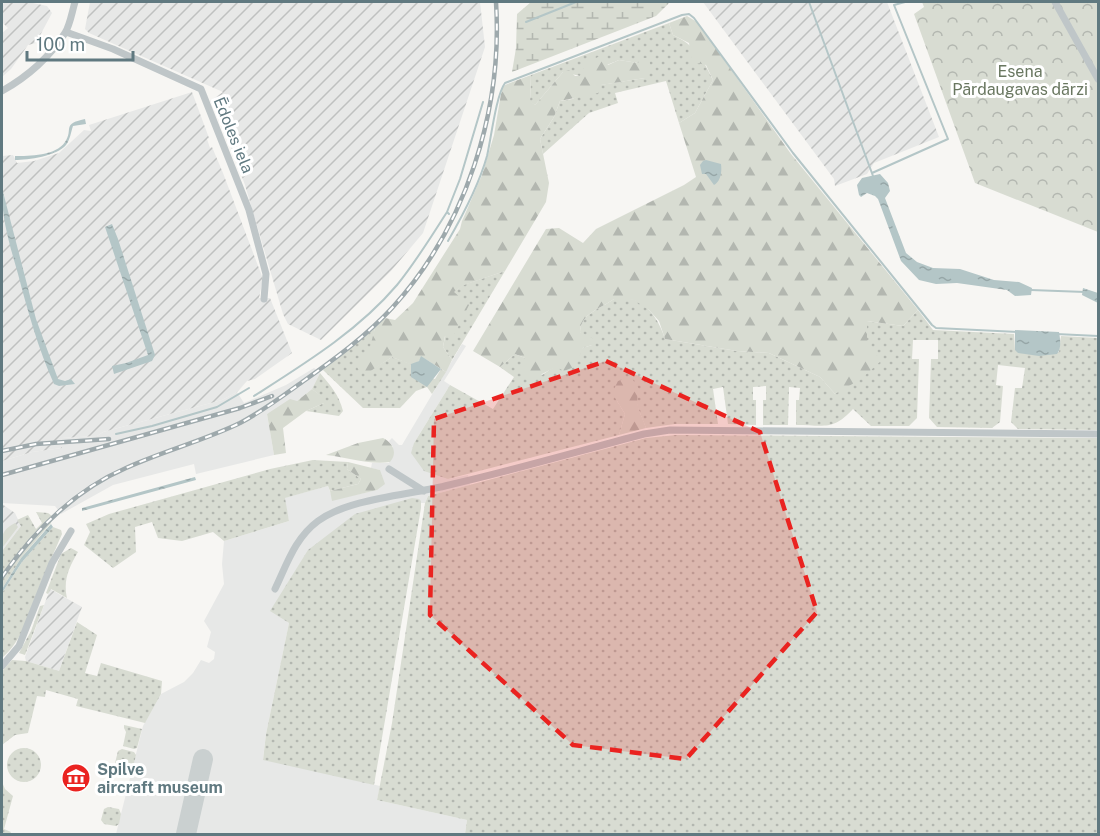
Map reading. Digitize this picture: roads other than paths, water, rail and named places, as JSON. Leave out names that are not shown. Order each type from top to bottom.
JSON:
[{"type":"street","points":[[2,91],[46,57],[66,32],[75,2]]},
{"type":"street","points":[[1055,2],[1098,79]]},
{"type":"street","name":"Ēdoles iela","points":[[66,32],[113,49],[201,89],[249,210],[266,274],[264,299]]},
{"type":"street","points":[[275,590],[296,543],[320,519],[342,508],[424,491],[644,434],[670,430],[1098,434]]},
{"type":"street","points":[[389,469],[424,491]]},
{"type":"street","points":[[2,666],[19,646],[52,563],[71,531]]},
{"type":"water","points":[[85,119],[86,124],[73,126],[68,141],[62,149],[42,157],[15,160],[15,156],[49,153],[61,147],[65,142],[70,125]]},
{"type":"water","points":[[706,160],[721,164],[720,176],[714,185],[706,174],[702,174],[700,165]]},
{"type":"water","points":[[880,174],[888,183],[890,191],[885,198],[906,253],[917,262],[933,268],[960,269],[994,280],[1019,282],[1032,288],[1031,295],[1015,296],[1007,290],[957,283],[936,284],[919,280],[901,261],[878,199],[867,193],[861,197],[859,195],[857,185],[862,178]]},
{"type":"water","points":[[2,188],[36,319],[58,379],[65,381],[71,379],[75,384],[59,386],[54,384],[43,357],[9,242],[3,210]]},
{"type":"water","points":[[112,224],[155,355],[152,361],[114,374],[112,366],[148,355],[105,227]]},
{"type":"water","points":[[1083,288],[1098,293],[1098,303],[1082,295]]},
{"type":"water","points":[[1015,330],[1059,332],[1059,352],[1039,356],[1018,353],[1015,350]]},
{"type":"water","points":[[421,356],[441,369],[427,387],[411,377],[411,364],[419,361]]},
{"type":"water","points":[[195,477],[196,480],[82,511],[82,508]]},
{"type":"water","points":[[51,524],[53,527],[22,562],[2,593],[2,589],[21,558]]},
{"type":"waterway","points":[[526,22],[576,2]]},
{"type":"waterway","points":[[809,2],[873,176]]},
{"type":"waterway","points":[[872,173],[948,139],[894,5],[905,2]]},
{"type":"waterway","points":[[448,241],[470,200],[484,167],[496,107],[505,83],[689,14],[793,153],[932,325],[936,328],[1018,332]]},
{"type":"waterway","points":[[449,214],[447,212],[460,179],[483,102]]},
{"type":"waterway","points":[[254,396],[330,346],[382,302],[410,268],[447,212]]},
{"type":"waterway","points":[[1031,290],[1085,292]]},
{"type":"waterway","points":[[1056,334],[1098,336]]},
{"type":"waterway","points":[[116,434],[217,407],[249,388]]},
{"type":"railway","points":[[2,577],[41,528],[89,488],[126,468],[212,435],[249,418],[339,355],[392,308],[418,276],[440,241],[459,204],[474,165],[486,125],[493,84],[497,43],[496,2]]},
{"type":"railway","points":[[2,475],[240,408],[272,396]]},
{"type":"railway","points":[[2,451],[36,444],[109,439]]},
{"type":"place","name":"Spilve aircraft museum","points":[[76,778]]},
{"type":"park label","name":"Esena Pārdaugavas dārzi","points":[[1020,80]]}]
